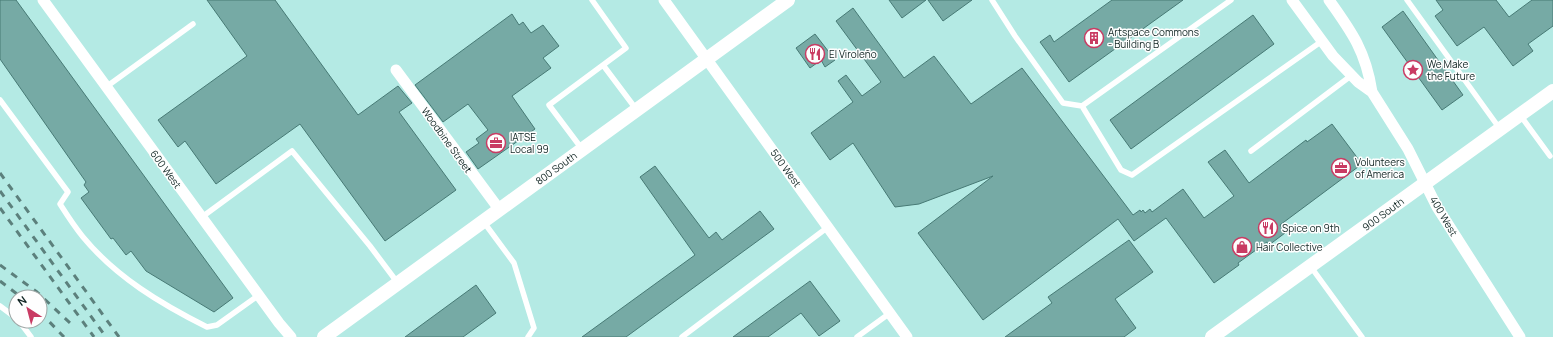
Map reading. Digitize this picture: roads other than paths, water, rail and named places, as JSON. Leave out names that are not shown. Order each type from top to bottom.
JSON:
[{"type":"street","name":"600 West","points":[[43,0],[291,337]]},
{"type":"street","name":"500 West","points":[[664,0],[907,337]]},
{"type":"street","name":"800 South","points":[[324,337],[788,0]]},
{"type":"street","name":"400 West","points":[[1292,0],[1333,56],[1352,76],[1372,92],[1408,149],[1437,207],[1520,337]]},
{"type":"street","name":"400 West","points":[[1329,0],[1352,32],[1359,46],[1365,61],[1372,92]]},
{"type":"street","name":"Woodbine Street","points":[[396,70],[499,209]]},
{"type":"street","name":"900 South","points":[[1217,336],[1553,90]]},
{"type":"lane","points":[[582,150],[549,104],[626,48],[592,0]]},
{"type":"lane","points":[[992,0],[1015,36],[1063,103],[1082,106],[1231,0]]},
{"type":"lane","points":[[1407,0],[1501,129]]},
{"type":"lane","points":[[106,87],[193,24]]},
{"type":"lane","points":[[1082,106],[1121,170],[1132,175],[1322,41]]},
{"type":"lane","points":[[603,65],[637,110]]},
{"type":"lane","points":[[1251,151],[1352,76]]},
{"type":"lane","points":[[0,100],[68,192],[60,204],[83,236],[111,266],[147,294],[207,327],[218,325],[259,295]]},
{"type":"lane","points":[[1520,115],[1550,156]]},
{"type":"lane","points":[[202,217],[292,151],[370,246],[398,283]]},
{"type":"lane","points":[[482,221],[514,263],[534,328],[528,337]]},
{"type":"lane","points":[[682,337],[828,227]]},
{"type":"lane","points":[[1311,266],[1362,337]]},
{"type":"lane","points":[[0,306],[8,312]]},
{"type":"lane","points":[[0,314],[5,310]]},
{"type":"lane","points":[[857,337],[890,312]]},
{"type":"railway","points":[[0,173],[119,337]]},
{"type":"railway","points":[[0,191],[106,337]]},
{"type":"railway","points":[[0,208],[94,337]]},
{"type":"railway","points":[[0,265],[37,292],[70,323]]},
{"type":"railway","points":[[0,281],[10,289]]},
{"type":"railway","points":[[48,320],[64,337]]},
{"type":"place","name":"Artspace Commons - Building B","points":[[1094,38]]},
{"type":"place","name":"El Viroleño","points":[[815,54]]},
{"type":"place","name":"We Make the Future","points":[[1413,70]]},
{"type":"place","name":"IATSE Local 99","points":[[496,143]]},
{"type":"place","name":"Volunteers of America","points":[[1341,168]]},
{"type":"place","name":"Spice on 9th","points":[[1268,228]]},
{"type":"place","name":"Hair Collective","points":[[1242,247]]}]
